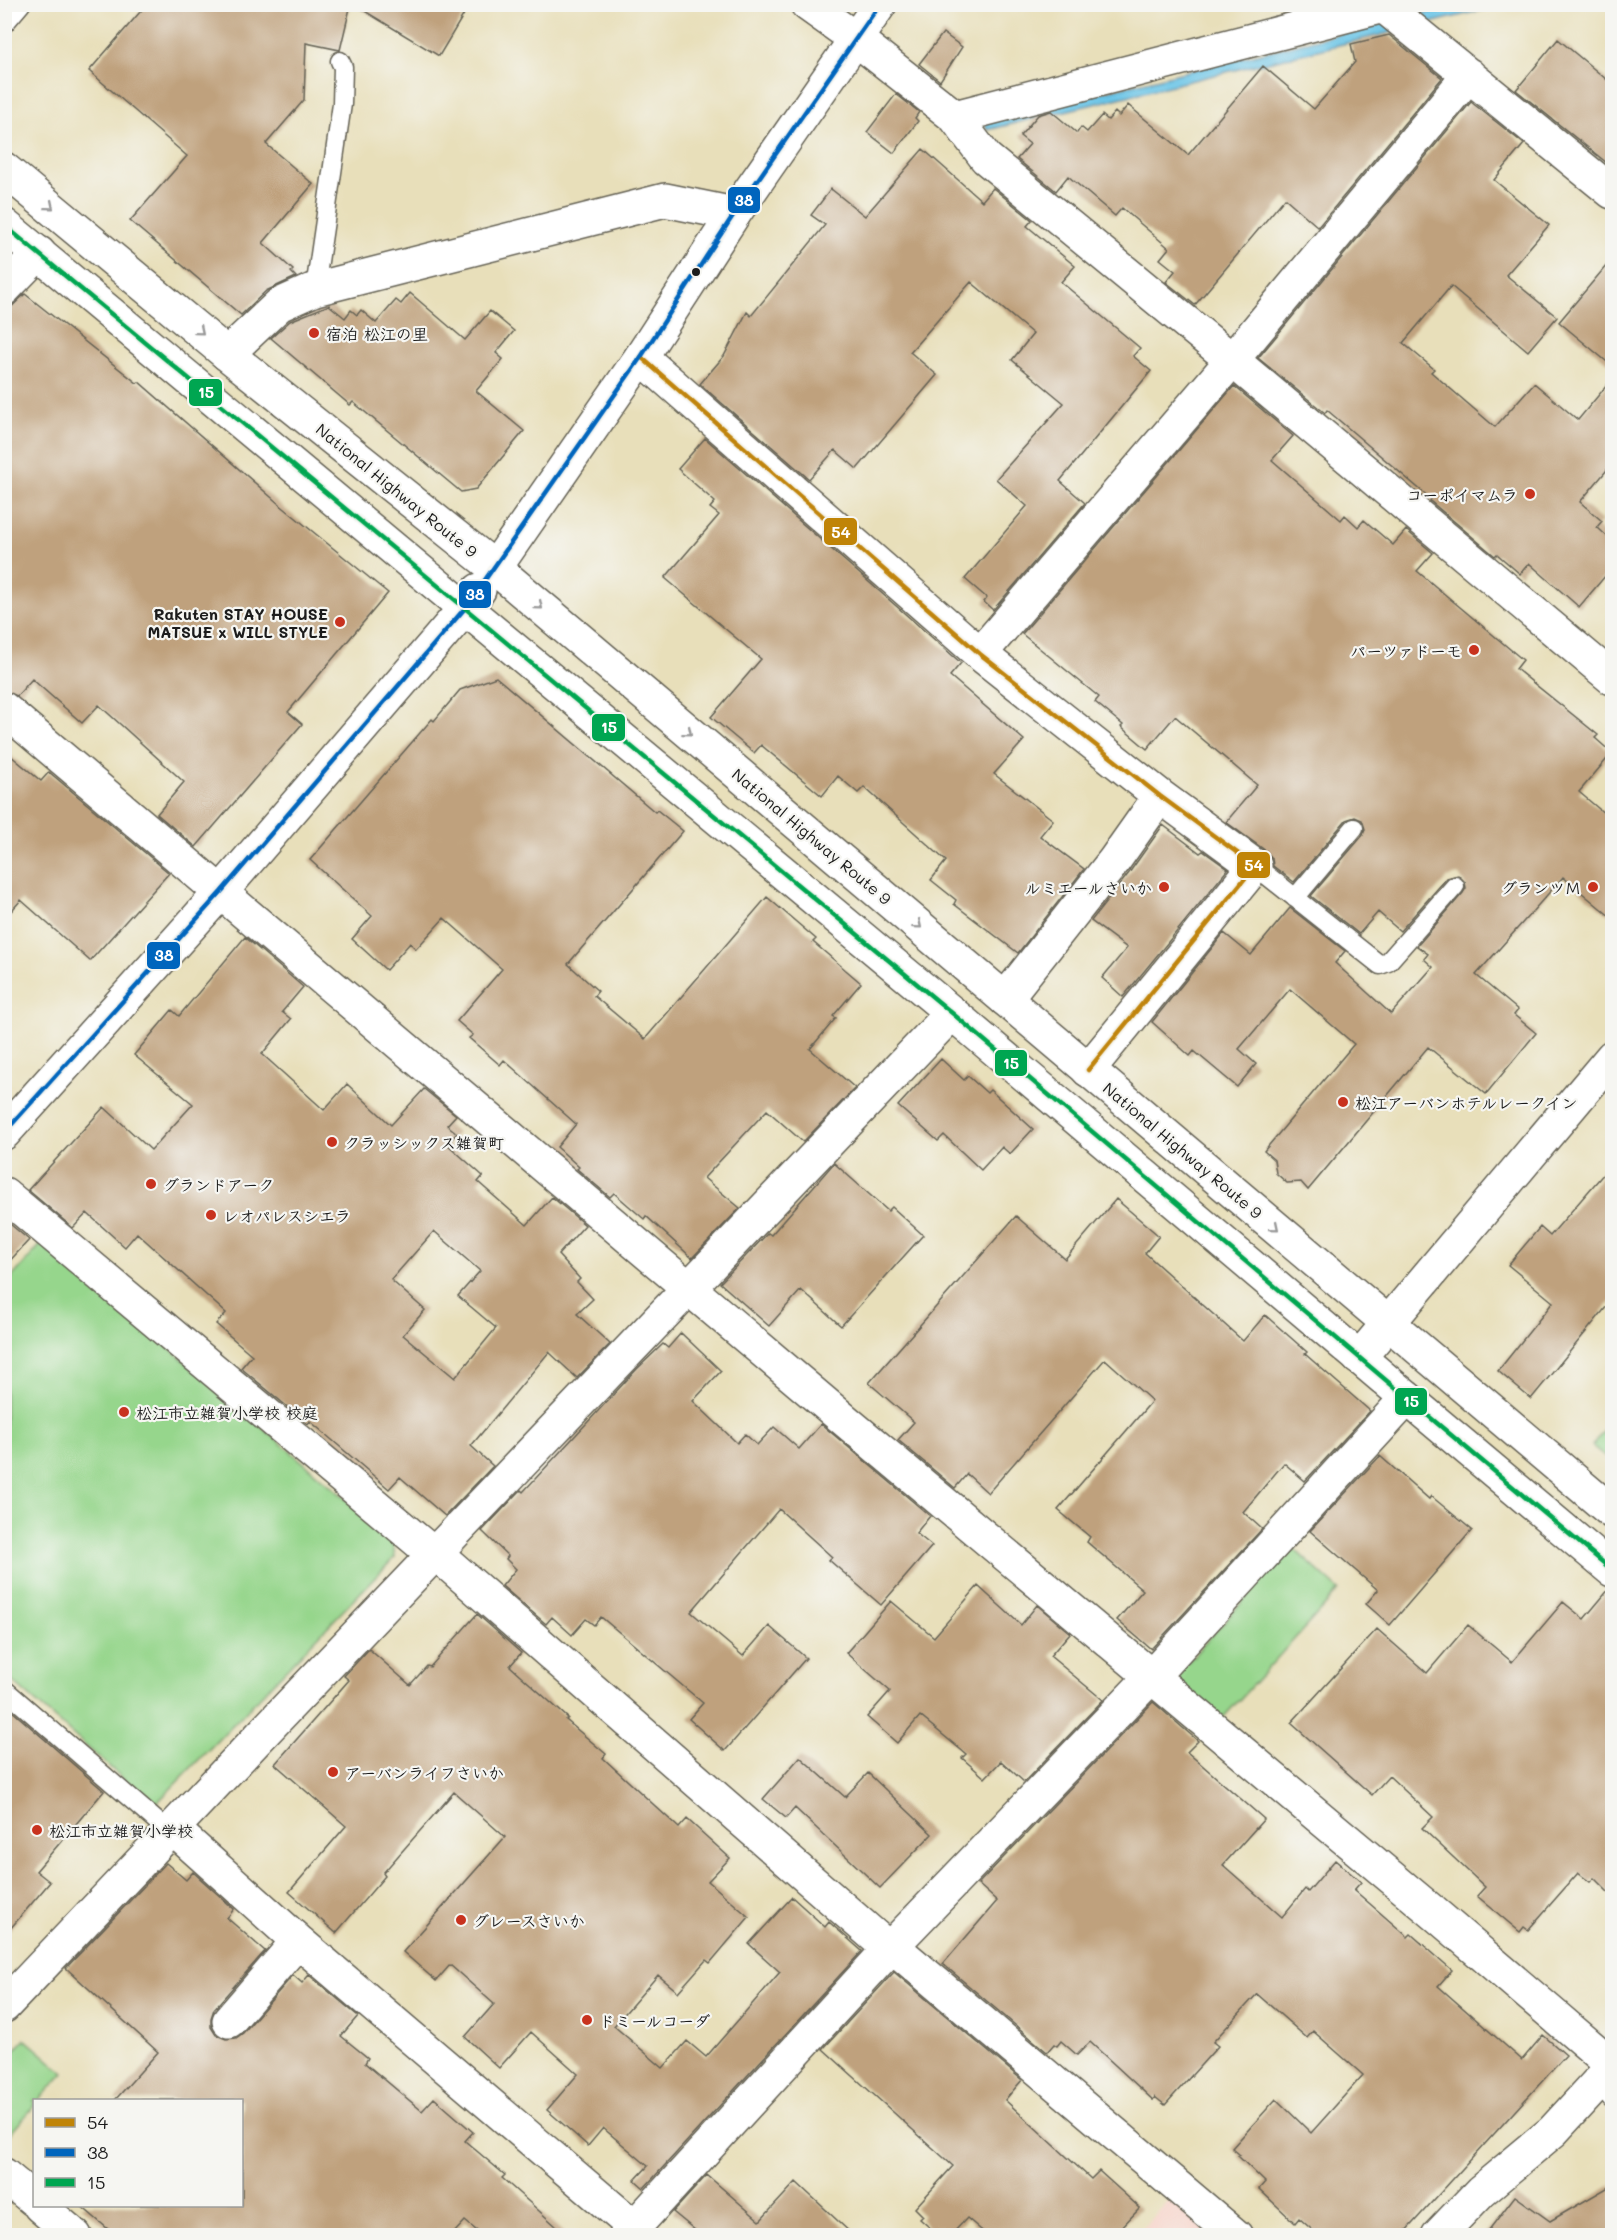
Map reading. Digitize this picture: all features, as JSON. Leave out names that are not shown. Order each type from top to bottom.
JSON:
[{"type":"main road","points":[[807,4],[856,39],[955,117],[986,158],[1232,360],[1612,678]]},
{"type":"main road","points":[[4,1133],[220,892],[466,607],[641,357],[734,214],[880,4]]},
{"type":"main road","points":[[955,117],[1385,5],[1612,192]]},
{"type":"main road","points":[[980,654],[1232,360],[1468,75]]},
{"type":"main road","name":"National Highway Route 9","points":[[4,169],[227,354],[495,568],[1612,1512]]},
{"type":"main road","points":[[227,354],[279,305],[315,290],[665,201],[734,214]]},
{"type":"main road","points":[[4,225],[952,1013],[1612,1570]]},
{"type":"main road","points":[[4,290],[39,253]]},
{"type":"main road","points":[[641,357],[980,654],[1160,796],[1255,866],[1088,1070]]},
{"type":"main road","points":[[4,709],[1422,1903],[1609,2079],[1482,2192],[1438,2235]]},
{"type":"main road","points":[[1005,999],[1114,861],[1160,796]]},
{"type":"main road","points":[[4,2006],[952,1013]]},
{"type":"main road","points":[[1359,1358],[1612,1057]]},
{"type":"main road","points":[[4,1194],[424,1547],[436,1554],[879,1940],[892,1946],[1236,2235]]},
{"type":"main road","points":[[172,1828],[630,2231],[892,1946],[1151,1677],[1407,1398]]},
{"type":"main road","points":[[230,2021],[298,1941]]},
{"type":"main road","points":[[4,2175],[33,2199]]},
{"type":"main road","points":[[1468,2235],[1482,2192]]},
{"type":"main road","points":[[42,2207],[75,2235]]},
{"type":"lane","points":[[4,24],[21,4]]},
{"type":"lane","points":[[315,290],[342,104],[343,67],[340,61]]},
{"type":"lane","points":[[1295,898],[1354,828]]},
{"type":"lane","points":[[1255,866],[1380,965],[1388,962],[1455,886]]},
{"type":"lane","points":[[4,1689],[160,1824],[172,1828]]},
{"type":"shaded area","points":[[1172,2197],[1218,2236],[1136,2236]]},
{"type":"green space","name":"松江市立雑賀小学校 校庭","points":[[44,1241],[392,1538],[395,1557],[154,1806],[5,1675],[5,1285]]},
{"type":"green space","points":[[1612,1421],[1612,1462],[1592,1446]]},
{"type":"green space","points":[[1292,1547],[1339,1590],[1221,1720],[1174,1677]]},
{"type":"green space","points":[[25,2039],[64,2073],[40,2099],[33,2099],[33,2107],[5,2140],[5,2062]]},
{"type":"water","points":[[1457,5],[1504,5],[987,130],[984,121]]},
{"type":"building","points":[[147,4],[351,4],[340,50],[306,43],[304,100],[266,144],[313,184],[263,243],[293,270],[291,272],[296,277],[266,291],[241,315],[130,221],[187,156],[89,71]]},
{"type":"building","points":[[353,4],[470,4],[439,56]]},
{"type":"building","points":[[943,33],[962,47],[940,81],[919,64]]},
{"type":"building","points":[[1389,35],[1442,78],[1318,227],[1285,198],[1195,305],[1166,282],[1175,271],[1160,259],[1169,248],[1122,208],[1115,216],[1068,176],[1056,191],[1017,159],[1030,144],[1020,136],[1038,115],[1051,111],[1077,133],[1081,127],[1087,132],[1102,115],[1108,120],[1115,112],[1119,116],[1128,105],[1188,155],[1263,66],[1314,109],[1355,62],[1351,44]]},
{"type":"building","points":[[1558,39],[1612,84],[1612,167],[1516,90]]},
{"type":"building","points":[[896,94],[919,112],[915,118],[918,121],[894,153],[867,132]]},
{"type":"building","points":[[1471,102],[1524,144],[1494,180],[1549,225],[1506,275],[1557,317],[1528,351],[1451,286],[1403,343],[1434,369],[1431,372],[1495,427],[1534,383],[1578,420],[1612,379],[1612,464],[1580,502],[1602,521],[1597,527],[1612,541],[1612,568],[1579,607],[1529,563],[1520,574],[1497,554],[1495,556],[1327,410],[1325,413],[1258,358]]},
{"type":"building","points":[[923,149],[982,201],[993,188],[1032,220],[1027,226],[1075,266],[1061,282],[1140,348],[1133,356],[1151,371],[1060,481],[1085,503],[993,610],[984,602],[987,598],[965,579],[1027,506],[996,479],[1064,403],[1012,360],[1033,334],[971,282],[910,352],[937,375],[857,469],[835,450],[809,479],[700,384],[724,356],[747,312],[751,316],[825,225],[811,215],[831,189],[865,216]]},
{"type":"building","points":[[1612,259],[1612,366],[1559,322]]},
{"type":"building","points":[[410,293],[465,340],[490,311],[514,331],[496,353],[503,359],[476,391],[524,431],[476,489],[461,492],[353,402],[350,405],[271,338],[290,321],[329,305],[345,318],[351,310],[357,315],[361,310],[376,323],[396,300],[401,304]]},
{"type":"building","points":[[25,294],[137,383],[139,382],[279,504],[388,593],[288,712],[302,724],[196,847],[157,814],[184,782],[99,705],[82,723],[32,679],[17,696],[4,691],[4,314]]},
{"type":"building","points":[[1234,386],[1293,436],[1272,460],[1341,520],[1345,515],[1358,527],[1364,520],[1393,545],[1406,530],[1433,553],[1417,571],[1523,660],[1516,669],[1598,735],[1595,738],[1612,753],[1579,792],[1612,820],[1612,918],[1563,877],[1476,975],[1518,1010],[1514,1015],[1536,1033],[1486,1094],[1428,1047],[1308,1190],[1301,1182],[1287,1183],[1276,1173],[1274,1160],[1264,1151],[1354,1044],[1290,989],[1239,1049],[1256,1064],[1237,1087],[1194,1051],[1190,1056],[1152,1022],[1224,933],[1251,955],[1290,908],[1345,951],[1335,963],[1391,1014],[1433,967],[1424,959],[1428,954],[1417,946],[1463,893],[1466,888],[1465,882],[1458,875],[1447,878],[1400,931],[1378,912],[1359,934],[1311,896],[1363,835],[1365,829],[1362,820],[1355,817],[1346,820],[1294,882],[1273,866],[1272,858],[1266,851],[1226,822],[1257,785],[1175,716],[1147,749],[1095,702],[1099,697],[1022,634]]},
{"type":"building","points":[[705,438],[961,663],[950,676],[1024,740],[994,774],[1053,820],[1040,836],[1084,869],[1018,953],[954,904],[956,900],[931,880],[946,861],[864,787],[858,793],[838,776],[822,796],[761,745],[754,753],[711,717],[761,659],[665,578],[719,515],[710,508],[715,502],[678,469]]},
{"type":"building","points":[[496,677],[655,812],[657,810],[683,831],[568,964],[598,991],[594,996],[645,1039],[767,897],[816,939],[813,942],[861,983],[833,1016],[836,1018],[810,1049],[855,1088],[803,1142],[767,1110],[704,1178],[740,1208],[692,1258],[646,1216],[644,1219],[614,1193],[610,1197],[577,1169],[579,1167],[557,1147],[576,1124],[504,1060],[500,1065],[469,1038],[473,1035],[457,1021],[502,969],[444,918],[416,949],[410,943],[386,970],[352,939],[372,916],[310,860],[432,719],[434,721],[460,690]]},
{"type":"building","points":[[4,750],[41,781],[49,772],[169,873],[90,961],[21,900],[4,919]]},
{"type":"building","name":"ルミエールさいか","points":[[1163,825],[1200,853],[1203,851],[1228,869],[1123,997],[1102,978],[1127,948],[1091,921]]},
{"type":"building","points":[[245,937],[303,987],[282,1012],[291,1019],[262,1054],[324,1110],[347,1084],[391,1125],[424,1089],[456,1115],[447,1125],[457,1133],[447,1144],[483,1176],[478,1182],[527,1225],[552,1197],[585,1225],[558,1255],[580,1279],[577,1282],[593,1299],[577,1314],[610,1344],[577,1378],[549,1352],[471,1446],[493,1466],[445,1516],[400,1477],[389,1489],[310,1421],[308,1424],[241,1368],[252,1355],[216,1324],[226,1313],[137,1233],[125,1247],[87,1213],[73,1228],[28,1190],[104,1107],[151,1150],[193,1104],[134,1055],[172,1010],[179,1016]],"holes":[[[434,1231],[480,1271],[458,1296],[496,1328],[455,1378],[403,1335],[425,1310],[391,1280]]]},
{"type":"building","points":[[941,1059],[964,1080],[968,1076],[987,1093],[990,1090],[1033,1129],[1010,1154],[1002,1147],[981,1170],[944,1135],[938,1141],[898,1106]]},
{"type":"building","points":[[834,1163],[888,1211],[892,1207],[923,1235],[841,1326],[801,1290],[769,1326],[720,1283],[768,1233],[771,1235]]},
{"type":"building","points":[[1612,1164],[1612,1300],[1531,1399],[1498,1371],[1553,1302],[1508,1265],[1540,1227],[1550,1236]]},
{"type":"building","points":[[1116,1199],[1159,1236],[1145,1253],[1243,1341],[1265,1315],[1370,1411],[1305,1481],[1284,1463],[1243,1512],[1262,1529],[1151,1649],[1117,1620],[1143,1590],[1087,1542],[1090,1537],[1058,1510],[1152,1401],[1105,1359],[988,1493],[967,1474],[955,1488],[898,1440],[914,1422],[869,1383],[1016,1216],[1065,1259]]},
{"type":"building","points":[[4,1219],[29,1240],[4,1267]]},
{"type":"building","points":[[681,1333],[721,1371],[693,1401],[737,1443],[745,1434],[757,1445],[774,1427],[799,1449],[821,1424],[930,1516],[916,1533],[932,1546],[881,1605],[829,1560],[832,1557],[779,1509],[691,1612],[743,1656],[769,1626],[806,1658],[725,1751],[689,1719],[703,1703],[601,1617],[594,1625],[586,1619],[572,1635],[552,1617],[546,1624],[502,1586],[516,1569],[506,1559],[508,1556],[482,1531],[521,1490],[523,1492],[637,1369],[663,1344],[668,1348]]},
{"type":"building","points":[[1380,1456],[1429,1499],[1431,1496],[1472,1530],[1390,1625],[1366,1604],[1378,1590],[1310,1531]]},
{"type":"building","points":[[978,1586],[1021,1625],[1037,1605],[1070,1633],[1050,1656],[1103,1700],[1024,1782],[1001,1761],[985,1778],[962,1758],[966,1754],[920,1716],[897,1743],[867,1717],[890,1691],[846,1653],[891,1601],[934,1637]]},
{"type":"building","points":[[1612,1588],[1612,1896],[1594,1878],[1590,1882],[1578,1873],[1528,1930],[1524,1927],[1520,1932],[1477,1896],[1485,1887],[1422,1828],[1433,1817],[1389,1776],[1372,1795],[1291,1723],[1377,1629],[1427,1673],[1468,1625],[1512,1662],[1563,1602],[1584,1619]]},
{"type":"building","points":[[477,1614],[521,1653],[510,1666],[568,1718],[566,1720],[606,1754],[603,1758],[679,1828],[687,1819],[730,1858],[708,1881],[749,1917],[710,1963],[706,1960],[678,1992],[658,1975],[614,2026],[663,2068],[687,2041],[706,2057],[780,1972],[749,1944],[792,1897],[825,1927],[829,1922],[862,1951],[644,2188],[635,2180],[648,2166],[603,2128],[588,2146],[547,2110],[578,2074],[531,2032],[499,2068],[465,2037],[494,2004],[450,1965],[436,1981],[403,1952],[505,1837],[454,1792],[383,1873],[385,1876],[336,1933],[289,1892],[346,1826],[275,1764],[349,1680],[344,1676],[369,1649],[410,1685],[427,1666],[430,1667]]},
{"type":"building","points":[[1153,1702],[1198,1741],[1187,1752],[1264,1819],[1223,1865],[1282,1917],[1305,1889],[1308,1892],[1335,1860],[1361,1882],[1354,1890],[1408,1937],[1411,1934],[1452,1970],[1438,1986],[1522,2060],[1543,2035],[1566,2055],[1402,2235],[1318,2235],[1299,2218],[1295,2223],[1259,2189],[1265,2182],[1232,2148],[1276,2099],[1311,2133],[1363,2075],[1313,2031],[1307,2038],[1257,1994],[1213,2042],[1218,2046],[1165,2105],[1155,2097],[1153,2100],[1090,2042],[1077,2055],[1061,2041],[1057,2046],[1054,2044],[1047,2052],[943,1964],[997,1901],[978,1884]]},
{"type":"building","name":"松江市立雑賀小学校","points":[[4,1704],[104,1791],[36,1871],[50,1882],[4,1936]]},
{"type":"building","points":[[800,1757],[845,1797],[868,1773],[932,1834],[880,1888],[795,1808],[786,1818],[763,1799]]},
{"type":"building","points":[[166,1863],[186,1880],[193,1872],[234,1909],[227,1918],[265,1951],[214,2009],[211,2027],[216,2035],[226,2039],[236,2038],[243,2033],[293,1975],[302,1983],[309,1975],[358,2016],[341,2036],[368,2058],[365,2063],[422,2111],[434,2098],[473,2132],[465,2141],[505,2175],[502,2178],[566,2235],[482,2235],[465,2221],[452,2235],[115,2235],[82,2207],[243,2207],[243,2099],[116,2099],[158,2052],[66,1968]]},
{"type":"building","points":[[894,1972],[1022,2080],[1005,2100],[1091,2179],[1099,2171],[1140,2208],[1114,2235],[987,2235],[967,2218],[951,2235],[938,2235],[920,2219],[923,2216],[915,2208],[953,2166],[823,2049]]},
{"type":"building","points":[[707,2175],[760,2221],[796,2182],[853,2235],[701,2235],[673,2212]]},
{"type":"building","points":[[1612,2185],[1612,2235],[1485,2235],[1515,2196],[1550,2221]]},
{"type":"transit line","name":"38","points":[[4,1133],[221,892],[466,607],[641,357],[734,214],[880,4]]},
{"type":"transit line","name":"15","points":[[4,225],[952,1013],[1612,1570]]},
{"type":"transit line","name":"54","points":[[641,357],[980,654],[1160,796],[1255,866],[1088,1070]]},
{"type":"place","name":"宿泊 松江の里","points":[[314,333]]},
{"type":"place","name":"コーポイマムラ","points":[[1530,494]]},
{"type":"place","name":"Rakuten STAY HOUSE MATSUE x WILL STYLE","points":[[340,622]]},
{"type":"place","name":"パーツァドーモ","points":[[1474,650]]},
{"type":"place","name":"ルミエールさいか","points":[[1164,887]]},
{"type":"place","name":"グランツＭ","points":[[1593,887]]},
{"type":"place","name":"松江アーバンホテルレークイン","points":[[1343,1102]]},
{"type":"place","name":"クラッシックス雑賀町","points":[[332,1142]]},
{"type":"place","name":"グランドアーク","points":[[151,1184]]},
{"type":"place","name":"レオパレスシエラ","points":[[211,1215]]},
{"type":"place","name":"松江市立雑賀小学校 校庭","points":[[124,1412]]},
{"type":"place","name":"アーバンライフさいか","points":[[333,1772]]},
{"type":"place","name":"松江市立雑賀小学校","points":[[37,1830]]},
{"type":"place","name":"グレースさいか","points":[[461,1920]]},
{"type":"place","name":"ドミールコーダ","points":[[587,2020]]}]
